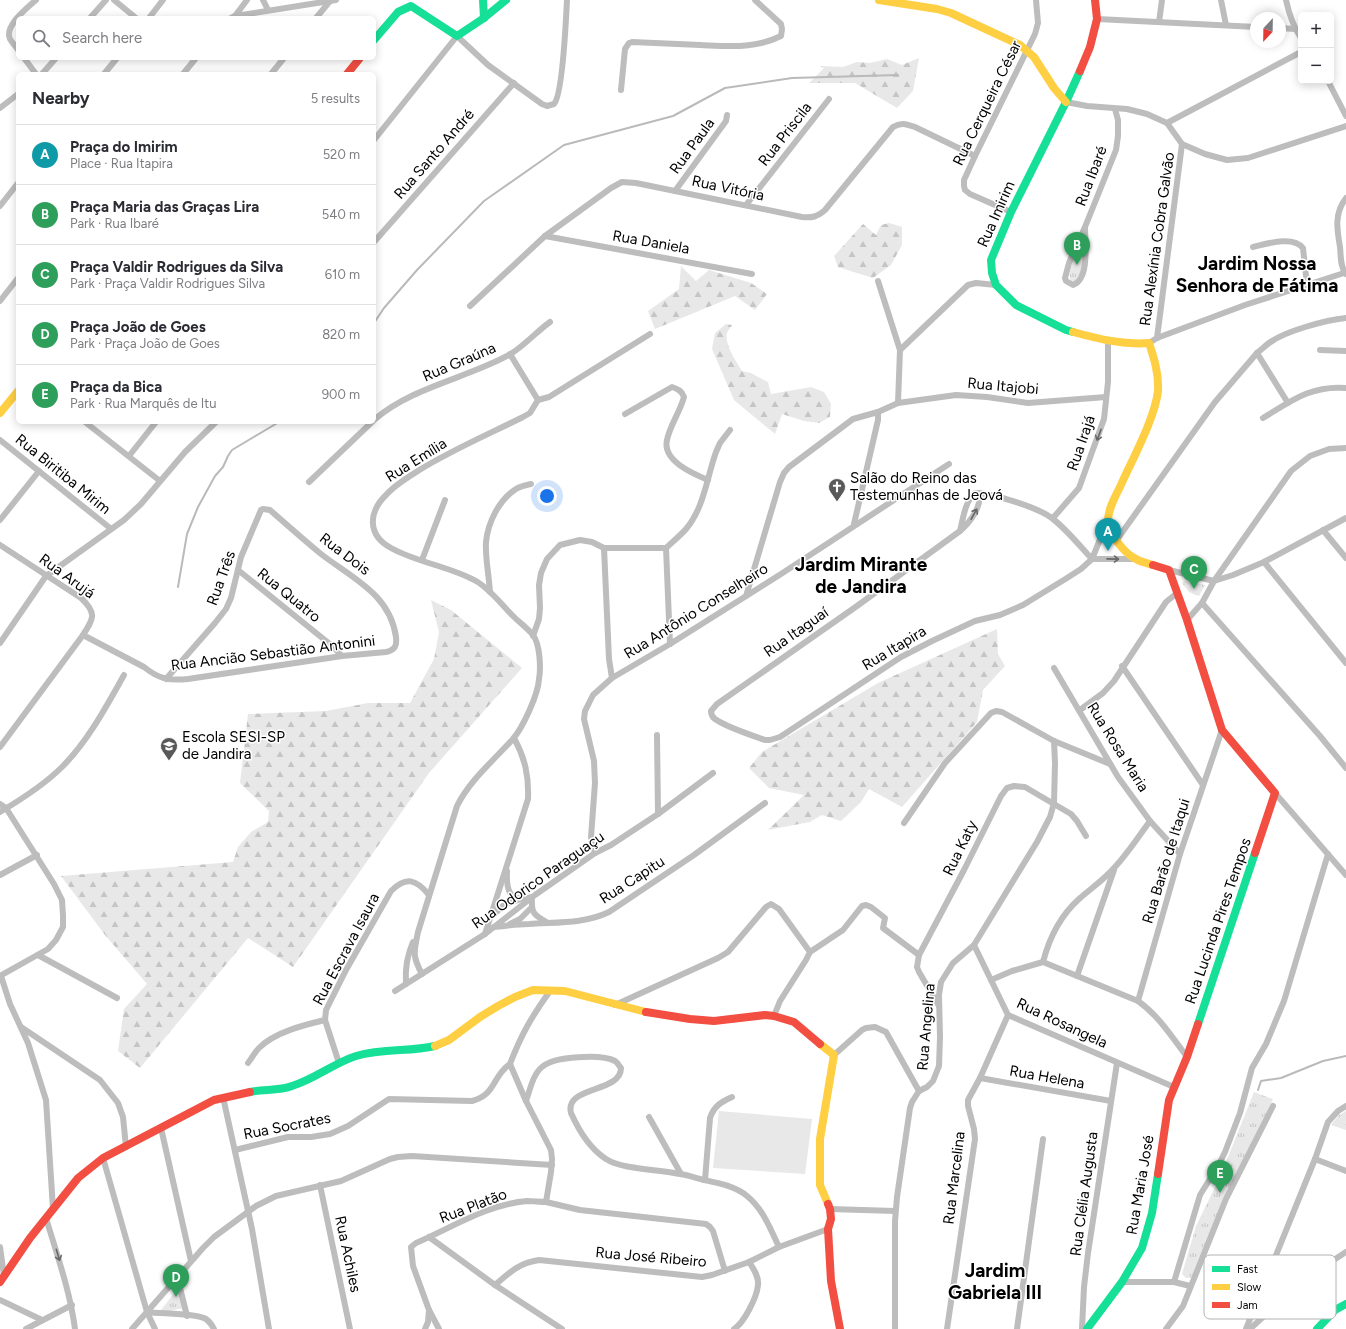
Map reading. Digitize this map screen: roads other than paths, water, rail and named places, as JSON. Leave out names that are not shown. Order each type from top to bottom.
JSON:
[{"type":"street","points":[[19,16],[36,0]]},
{"type":"street","points":[[92,16],[106,0]]},
{"type":"street","points":[[114,0],[134,16]]},
{"type":"street","points":[[151,16],[163,0]]},
{"type":"street","points":[[234,16],[247,0]]},
{"type":"street","points":[[263,0],[268,10]]},
{"type":"street","points":[[238,16],[333,0]]},
{"type":"street","points":[[318,16],[333,0]]},
{"type":"street","points":[[483,0],[484,18]]},
{"type":"street","points":[[376,137],[457,36],[484,18],[506,0]]},
{"type":"street","points":[[376,38],[398,12],[412,3],[457,36],[488,65],[542,104],[551,106],[556,102],[560,82],[567,0]]},
{"type":"street","points":[[621,90],[624,49],[629,43],[752,46],[764,44],[781,36],[781,24],[755,0]]},
{"type":"street","points":[[879,0],[937,9],[952,13],[1002,36],[1028,50],[1039,64],[1058,95],[1066,102],[1087,106],[1136,110],[1167,123],[1182,144],[1193,150],[1216,158],[1227,160],[1248,158],[1346,126]]},
{"type":"street","name":"Rua Cerqueira César","points":[[1011,212],[970,194],[965,190],[964,180],[1035,34],[1038,23],[1036,0]]},
{"type":"street","name":"Rua Imirim","points":[[1095,0],[1097,18],[1090,47],[1066,102],[1011,212],[996,246],[991,260],[992,273],[996,285],[1004,295],[1016,305],[1066,330],[1108,341],[1135,344],[1149,343]]},
{"type":"street","points":[[1159,22],[1162,0]]},
{"type":"street","points":[[1221,0],[1226,25]]},
{"type":"street","points":[[1286,0],[1295,29],[1298,34]]},
{"type":"street","points":[[1097,18],[1250,27]]},
{"type":"street","points":[[16,19],[10,27],[9,33],[10,38],[16,47]]},
{"type":"street","points":[[1286,28],[1295,29]]},
{"type":"street","points":[[1167,123],[1298,54]]},
{"type":"street","points":[[26,60],[34,72]]},
{"type":"street","points":[[44,72],[54,60]]},
{"type":"street","points":[[106,72],[115,60]]},
{"type":"street","points":[[185,72],[194,60]]},
{"type":"street","points":[[273,72],[282,60]]},
{"type":"street","points":[[349,72],[358,60]]},
{"type":"street","name":"Rua Santo André","points":[[376,240],[514,83]]},
{"type":"street","points":[[1330,84],[1346,116]]},
{"type":"street","points":[[0,108],[16,96]]},
{"type":"street","name":"Rua Priscila","points":[[746,205],[829,99]]},
{"type":"street","name":"Rua Ibaré","points":[[1085,227],[1085,264],[1081,279],[1078,283],[1073,285],[1066,281],[1066,273],[1071,257],[1085,227],[1116,150],[1118,120],[1115,109]]},
{"type":"street","name":"Rua Paula","points":[[676,191],[726,121],[727,115]]},
{"type":"street","name":"Rua Vitória","points":[[470,306],[545,236],[611,188],[622,182],[636,183],[802,217],[814,218],[820,215],[893,127],[899,123],[915,127],[975,156]]},
{"type":"street","name":"Rua Alexínia Cobra Galvão","points":[[1156,338],[1182,144]]},
{"type":"street","points":[[0,206],[2,199],[16,185]]},
{"type":"street","points":[[1135,559],[1116,540],[1112,534],[1108,520],[1112,504],[1147,427],[1155,405],[1158,390],[1157,376],[1155,360],[1149,343],[1156,338],[1245,305],[1345,273],[1342,264],[1337,225],[1340,208],[1346,198]]},
{"type":"street","name":"Rua Daniela","points":[[545,236],[752,274]]},
{"type":"street","points":[[1253,247],[1278,241],[1294,242],[1301,245],[1303,248],[1307,285]]},
{"type":"street","points":[[0,301],[16,281]]},
{"type":"street","points":[[878,282],[900,350],[898,403]]},
{"type":"street","points":[[900,350],[968,285],[996,285]]},
{"type":"street","points":[[1116,540],[1214,402],[1257,353],[1270,342],[1281,336],[1316,323],[1346,318]]},
{"type":"street","name":"Rua Graúna","points":[[376,418],[386,410],[408,398],[432,387],[467,375],[510,354],[550,322]]},
{"type":"street","points":[[510,354],[538,400],[550,397],[650,334]]},
{"type":"street","name":"Rua Irajá","points":[[1053,518],[1079,488],[1104,419],[1108,382],[1108,341]]},
{"type":"street","points":[[1320,350],[1346,351]]},
{"type":"street","points":[[1257,353],[1288,403]]},
{"type":"street","points":[[625,414],[672,388],[678,389],[682,392],[684,397],[666,442],[667,450],[672,458],[683,467],[693,474],[708,480]]},
{"type":"street","points":[[1263,418],[1310,392],[1325,388],[1346,388]]},
{"type":"street","points":[[0,413],[16,393]]},
{"type":"street","name":"Rua Itajobi","points":[[746,596],[784,473],[789,467],[853,420],[878,412],[898,403],[956,395],[987,397],[1028,403],[1106,397]]},
{"type":"street","name":"Rua Emília","points":[[418,932],[452,820],[462,796],[487,766],[514,738],[530,710],[539,680],[540,664],[537,647],[533,636],[490,592],[476,581],[422,560],[407,556],[390,548],[382,542],[375,533],[372,526],[374,511],[387,494],[410,476],[442,457],[524,417],[530,413],[538,400]]},
{"type":"street","points":[[854,524],[878,420],[878,412]]},
{"type":"street","points":[[88,424],[160,481]]},
{"type":"street","points":[[129,456],[154,424]]},
{"type":"street","points":[[0,643],[46,576],[110,528],[124,520],[141,504],[185,452],[214,424]]},
{"type":"street","name":"Rua Graúna","points":[[309,482],[370,424]]},
{"type":"street","points":[[533,636],[539,619],[539,585],[541,573],[547,559],[560,545],[580,540],[592,542],[604,548],[666,548],[686,529],[693,519],[700,506],[720,443],[730,430]]},
{"type":"street","name":"Rua Biritiba Mirim","points":[[0,440],[110,528]]},
{"type":"street","points":[[1187,620],[1202,603],[1214,581],[1291,471],[1310,456],[1329,449],[1346,448]]},
{"type":"street","name":"Rua Antônio Conselheiro","points":[[595,853],[592,837],[595,784],[594,761],[584,718],[585,711],[593,695],[612,678],[670,644],[746,596],[854,524],[949,464]]},
{"type":"street","points":[[0,520],[39,470]]},
{"type":"street","points":[[490,592],[486,543],[491,521],[499,506],[508,496],[517,488],[531,484]]},
{"type":"street","points":[[960,531],[970,500],[975,493],[979,493],[994,496],[1031,508],[1053,518],[1092,559],[1135,559],[1169,570],[1214,581],[1264,562],[1346,518]]},
{"type":"street","name":"Rua Itaguaí","points":[[712,716],[712,711],[717,704],[857,606],[966,526],[975,513],[980,498],[979,493]]},
{"type":"street","points":[[422,560],[445,500]]},
{"type":"street","name":"Rua Dois","points":[[258,517],[261,510],[270,510],[322,554],[377,596],[389,613],[394,626],[396,645]]},
{"type":"street","name":"Rua Três","points":[[166,679],[222,616],[231,598],[241,557],[258,517]]},
{"type":"street","name":"Rua Itapira","points":[[712,716],[732,727],[765,740],[780,737],[901,658],[955,629],[974,621],[1000,616],[1023,605],[1068,578],[1092,559],[1108,520]]},
{"type":"street","points":[[1323,530],[1346,558]]},
{"type":"street","name":"Rua Arujá","points":[[0,545],[81,598],[90,606],[93,612],[93,618],[83,635],[0,748]]},
{"type":"street","points":[[604,548],[609,659],[612,678]]},
{"type":"street","points":[[666,548],[670,644]]},
{"type":"street","points":[[1264,562],[1346,663]]},
{"type":"street","name":"Rua Quatro","points":[[238,570],[342,656]]},
{"type":"street","points":[[1169,570],[1187,620],[1222,730],[1346,875]]},
{"type":"street","points":[[1080,710],[1103,693],[1114,681],[1122,666],[1166,602],[1177,593]]},
{"type":"street","points":[[1202,603],[1320,736],[1346,768]]},
{"type":"street","name":"Rua Ancião Sebastião Antonini","points":[[83,635],[130,659],[153,674],[166,679],[175,680],[342,656],[386,652],[393,650],[396,645]]},
{"type":"street","points":[[1122,666],[1203,785]]},
{"type":"street","name":"Rua Rosa Maria","points":[[1054,668],[1118,777],[1150,821],[1180,854]]},
{"type":"street","points":[[3,810],[41,786],[62,767],[81,745],[107,706],[124,675]]},
{"type":"street","points":[[904,823],[945,763],[991,713],[996,710],[1054,741],[1110,764]]},
{"type":"street","name":"Rua Barão de Itaqui","points":[[1138,1002],[1180,854],[1222,730]]},
{"type":"street","points":[[657,735],[658,814]]},
{"type":"street","points":[[485,934],[528,799],[526,767],[520,748],[514,738]]},
{"type":"street","name":"Rua Angelina","points":[[834,1055],[866,1028],[875,1027],[886,1032],[919,1091],[934,1081],[938,1066],[940,1036],[939,995],[941,982],[953,963],[974,945],[1037,842],[1050,817],[1054,803],[1054,741]]},
{"type":"street","name":"Rua Odorico Paraguaçu","points":[[395,991],[485,934],[532,897],[595,853],[611,845],[658,814],[713,773]]},
{"type":"street","name":"Rua Katy","points":[[919,955],[1001,796],[1007,788],[1014,786],[1025,787],[1054,803],[1071,814],[1086,836]]},
{"type":"street","name":"Rua Lucinda Pires Tempos","points":[[1187,1057],[1275,793]]},
{"type":"street","name":"Rua Capitu","points":[[494,927],[585,921],[598,918],[694,855],[765,803]]},
{"type":"street","points":[[0,804],[37,855],[62,900],[62,927],[56,940],[48,949],[0,976],[10,1004],[28,1043],[46,1100],[53,1209]]},
{"type":"street","points":[[1043,962],[1059,922],[1077,901],[1115,868],[1150,821]]},
{"type":"street","points":[[510,852],[507,870],[508,891],[512,895],[521,899]]},
{"type":"street","points":[[1174,1282],[1200,1195],[1225,1152],[1240,1113],[1252,1068],[1266,1044],[1284,1002],[1328,854]]},
{"type":"street","points":[[0,875],[37,855]]},
{"type":"street","points":[[1077,976],[1115,868]]},
{"type":"street","name":"Rua Escrava Isaura","points":[[339,1063],[325,1020],[326,1010],[346,970],[392,891],[399,883],[406,880],[418,884],[429,895]]},
{"type":"street","points":[[490,918],[504,905],[532,897],[531,908],[536,916],[549,923]]},
{"type":"street","points":[[615,1005],[728,952],[766,907],[771,904],[779,909],[810,952]]},
{"type":"street","points":[[774,1016],[780,1001],[810,952],[843,930],[864,905],[868,905],[885,918],[883,928],[919,955],[917,967],[940,1008]]},
{"type":"street","points":[[509,925],[520,919],[531,908]]},
{"type":"street","points":[[418,932],[414,952],[415,961],[422,974]]},
{"type":"street","points":[[406,984],[406,962],[418,932]]},
{"type":"street","name":"Rua Rosangela","points":[[974,945],[1008,1015],[1174,1087]]},
{"type":"street","points":[[38,955],[117,998]]},
{"type":"street","points":[[991,980],[1012,971],[1043,962],[1147,1007],[1159,1019],[1187,1057]]},
{"type":"street","points":[[2,1279],[30,1238],[78,1178],[104,1158],[214,1100],[254,1091],[281,1089],[294,1086],[356,1056],[382,1050],[422,1049],[439,1045],[515,997],[533,990],[565,991],[615,1005],[663,1016],[714,1021],[766,1015],[774,1016],[794,1022],[834,1055],[820,1139],[819,1164],[820,1185],[830,1209],[831,1219],[828,1229],[831,1281],[840,1329]]},
{"type":"street","points":[[546,1202],[552,1165],[551,1150],[526,1101],[510,1064],[524,1029],[550,991]]},
{"type":"street","name":"Rua Marcelina","points":[[947,1329],[974,1139],[974,1129],[968,1106],[968,1100],[980,1078],[1008,1015]]},
{"type":"street","points":[[248,1063],[259,1048],[268,1041],[283,1033],[307,1024],[325,1020]]},
{"type":"street","points":[[21,1027],[100,1080],[118,1103],[123,1117],[126,1147]]},
{"type":"street","points":[[526,1101],[540,1068],[548,1062],[565,1058],[582,1057],[605,1058],[616,1062],[621,1068],[618,1078],[610,1083],[578,1096],[571,1104],[571,1113],[588,1144],[607,1160],[620,1165],[681,1174],[732,1187],[746,1195],[757,1205],[764,1215],[779,1247]]},
{"type":"street","name":"Rua Maria José","points":[[1087,1329],[1122,1282],[1142,1248],[1147,1233],[1156,1189],[1166,1112],[1174,1087],[1187,1057]]},
{"type":"street","name":"Rua Clélia Augusta","points":[[1082,1329],[1084,1287],[1088,1253],[1118,1063]]},
{"type":"street","name":"Rua Socrates","points":[[235,1150],[288,1137],[311,1138],[330,1134],[348,1126],[389,1099],[472,1101],[481,1098],[491,1090],[504,1068],[510,1064]]},
{"type":"street","name":"Rua Helena","points":[[980,1078],[1111,1101]]},
{"type":"street","points":[[895,1329],[895,1211],[910,1108],[919,1091]]},
{"type":"street","points":[[223,1097],[248,1212],[270,1329]]},
{"type":"street","points":[[705,1180],[710,1118],[717,1105],[732,1097]]},
{"type":"street","points":[[1166,1329],[1182,1306],[1226,1199],[1273,1106]]},
{"type":"street","points":[[1277,1255],[1315,1160],[1328,1122],[1338,1110],[1346,1106]]},
{"type":"street","points":[[649,1117],[681,1174]]},
{"type":"street","points":[[161,1128],[190,1261]]},
{"type":"street","points":[[1017,1329],[1043,1139]]},
{"type":"street","points":[[132,1329],[190,1261],[214,1237],[260,1204],[276,1196],[341,1181],[390,1159],[398,1157],[412,1156],[552,1165]]},
{"type":"street","points":[[104,1158],[147,1312],[155,1329]]},
{"type":"street","points":[[1315,1160],[1346,1171]]},
{"type":"street","name":"Rua Achiles","points":[[320,1185],[350,1329]]},
{"type":"street","name":"Rua Platão","points":[[439,1329],[429,1310],[413,1266],[410,1252],[411,1247],[429,1237],[486,1211],[506,1205],[527,1201],[546,1202],[580,1210],[706,1224],[713,1231],[725,1271]]},
{"type":"street","points":[[830,1209],[895,1211]]},
{"type":"street","points":[[46,1218],[72,1305],[74,1329]]},
{"type":"street","name":"Rua José Ribeiro","points":[[495,1285],[519,1266],[539,1260],[702,1277],[725,1271],[779,1247],[828,1229]]},
{"type":"street","points":[[429,1237],[495,1285],[562,1329]]},
{"type":"street","points":[[0,1246],[2,1279]]},
{"type":"street","points":[[1336,1259],[1346,1252]]},
{"type":"street","points":[[734,1329],[744,1319],[756,1294],[758,1285],[754,1272],[748,1262]]},
{"type":"street","points":[[177,1276],[187,1316]]},
{"type":"street","points":[[1122,1282],[1174,1282],[1190,1286]]},
{"type":"street","points":[[0,1300],[42,1320]]},
{"type":"street","points":[[1336,1309],[1346,1304]]},
{"type":"street","points":[[26,1329],[72,1305]]},
{"type":"street","points":[[425,1329],[428,1322],[429,1310]]},
{"type":"street","points":[[147,1312],[197,1316],[206,1319],[212,1324],[214,1329]]},
{"type":"street","points":[[1246,1329],[1250,1319]]},
{"type":"street","points":[[1250,1329],[1261,1319]]},
{"type":"street","points":[[1317,1329],[1326,1319]]},
{"type":"waterway","points":[[376,320],[384,308],[417,270],[484,201],[564,145],[673,116],[725,88],[792,78],[898,75]]},
{"type":"waterway","points":[[178,587],[187,534],[198,507],[215,476],[223,467],[232,450],[276,424]]},
{"type":"waterway","points":[[1258,1090],[1261,1081],[1281,1078],[1323,1061],[1346,1056]]},
{"type":"place","name":"Praça Maria das Graças Lira","points":[[1077,265]]},
{"type":"place","name":"Salão do Reino das Testemunhas de Jeová","points":[[837,502]]},
{"type":"place","name":"Praça do Imirim","points":[[1108,551]]},
{"type":"place","name":"Praça Valdir Rodrigues da Silva","points":[[1194,589]]},
{"type":"place","name":"Escola SESI-SP de Jandira","points":[[169,761]]},
{"type":"place","name":"Praça da Bica","points":[[1220,1193]]},
{"type":"place","name":"Praça João de Goes","points":[[176,1297]]},
{"type":"district","name":"Jardim Nossa Senhora de Fátima","points":[[1257,274]]},
{"type":"district","name":"Jardim Mirante de Jandira","points":[[861,575]]},
{"type":"district","name":"Jardim Gabriela III","points":[[995,1281]]}]
